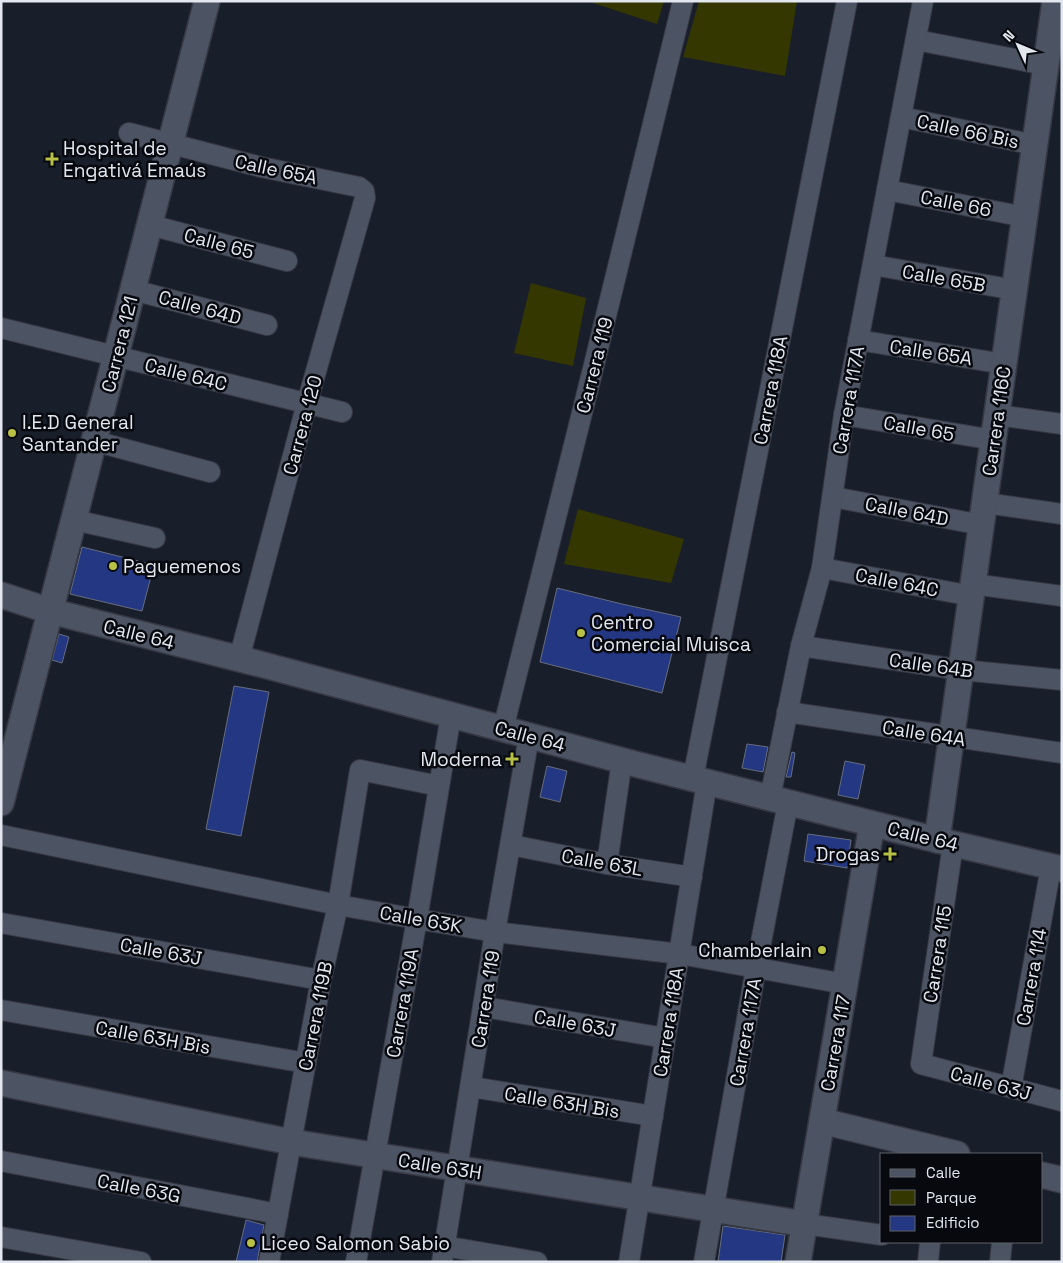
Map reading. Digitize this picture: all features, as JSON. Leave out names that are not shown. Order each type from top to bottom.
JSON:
[{"type":"street","name":"Carrera 121","points":[[2,800],[207,1]]},
{"type":"street","name":"Carrera 119","points":[[503,729],[683,1]]},
{"type":"street","name":"Carrera 118A","points":[[629,1262],[692,877],[700,780],[847,1]]},
{"type":"street","name":"Carrera 117A","points":[[704,1262],[756,968],[779,800],[787,712],[801,646],[822,568],[844,415],[923,1]]},
{"type":"street","name":"Carrera 116C","points":[[945,842],[952,737],[1055,1]]},
{"type":"street","points":[[916,40],[1046,65]]},
{"type":"street","name":"Calle 66 Bis","points":[[901,116],[1035,145]]},
{"type":"street","name":"Calle 65A","points":[[130,133],[261,167],[359,186],[364,191]]},
{"type":"street","name":"Calle 66","points":[[887,190],[1025,217]]},
{"type":"street","name":"Carrera 120","points":[[239,659],[307,404],[365,198],[364,191]]},
{"type":"street","name":"Calle 65","points":[[150,225],[287,261]]},
{"type":"street","name":"Calle 65B","points":[[873,265],[1015,290]]},
{"type":"street","name":"Calle 64D","points":[[133,290],[267,324]]},
{"type":"street","name":"Calle 64C","points":[[1,328],[342,412]]},
{"type":"street","name":"Calle 65A","points":[[858,340],[1004,364]]},
{"type":"street","name":"Calle 65","points":[[844,415],[994,440]]},
{"type":"street","points":[[997,415],[1062,424]]},
{"type":"street","points":[[94,441],[210,472]]},
{"type":"street","name":"Calle 64D","points":[[833,497],[983,514],[1062,514]]},
{"type":"street","points":[[74,520],[155,538]]},
{"type":"street","name":"Calle 64C","points":[[822,568],[973,590],[1062,596]]},
{"type":"street","name":"Calle 64","points":[[1,595],[50,611],[529,736],[872,824],[1056,868]]},
{"type":"street","name":"Calle 64B","points":[[801,646],[962,670],[1062,680]]},
{"type":"street","name":"Calle 64A","points":[[787,712],[1062,753]]},
{"type":"street","name":"Carrera 119A","points":[[356,1262],[452,715]]},
{"type":"street","name":"Carrera 119","points":[[443,1254],[529,736]]},
{"type":"street","points":[[607,864],[622,760]]},
{"type":"street","name":"Carrera 119B","points":[[269,1262],[321,980],[338,905],[360,770],[439,786]]},
{"type":"street","name":"Carrera 117","points":[[798,1262],[872,824]]},
{"type":"street","name":"Calle 63K","points":[[1,836],[338,905],[417,919],[496,932],[680,954],[845,984]]},
{"type":"street","name":"Carrera 115","points":[[921,1064],[945,842]]},
{"type":"street","name":"Calle 63L","points":[[511,845],[607,864],[692,877]]},
{"type":"street","name":"Carrera 114","points":[[1011,1088],[1056,868]]},
{"type":"street","name":"Calle 63J","points":[[1,923],[321,980]]},
{"type":"street","name":"Calle 63J","points":[[484,1007],[666,1038]]},
{"type":"street","name":"Calle 63H Bis","points":[[1,1010],[306,1063]]},
{"type":"street","name":"Calle 63J","points":[[921,1064],[1062,1101]]},
{"type":"street","name":"Calle 63H","points":[[1,1083],[291,1142],[880,1235]]},
{"type":"street","name":"Calle 63H Bis","points":[[471,1087],[653,1116]]},
{"type":"street","points":[[822,1121],[947,1153]]},
{"type":"street","name":"Calle 63G","points":[[1,1161],[278,1214]]},
{"type":"street","points":[[1043,1175],[1062,1180]]},
{"type":"street","points":[[1,1237],[141,1262]]},
{"type":"street","points":[[1000,1262],[1002,1243]]},
{"type":"street","points":[[443,1254],[537,1262]]},
{"type":"green space","points":[[587,1],[664,1],[657,24]]},
{"type":"green space","points":[[699,1],[797,1],[785,76],[683,57]]},
{"type":"green space","points":[[531,283],[586,298],[573,366],[514,353]]},
{"type":"green space","points":[[578,509],[684,539],[671,583],[564,564]]},
{"type":"building","points":[[82,547],[154,565],[142,611],[70,594]]},
{"type":"building","points":[[557,588],[681,617],[662,693],[540,662]]},
{"type":"building","points":[[59,634],[69,637],[62,663],[52,660]]},
{"type":"building","points":[[234,686],[269,692],[241,836],[206,829]]},
{"type":"building","points":[[747,744],[768,747],[763,772],[742,768]]},
{"type":"building","points":[[792,752],[795,753],[791,777],[786,777]]},
{"type":"building","points":[[845,761],[865,765],[858,799],[838,795]]},
{"type":"building","points":[[547,766],[567,771],[560,802],[540,797]]},
{"type":"building","points":[[808,834],[851,840],[847,868],[804,861]]},
{"type":"building","name":"Liceo Salomon Sabio","points":[[246,1220],[264,1225],[257,1262],[236,1262]]},
{"type":"building","points":[[723,1226],[785,1235],[781,1262],[718,1262]]},
{"type":"place","name":"Hospital de Engativá Emaús","points":[[52,159]]},
{"type":"place","name":"I.E.D General Santander","points":[[12,433]]},
{"type":"place","name":"Paguemenos","points":[[113,566]]},
{"type":"place","name":"Centro Comercial Muisca","points":[[581,633]]},
{"type":"place","name":"Moderna","points":[[512,759]]},
{"type":"place","name":"Drogas","points":[[890,854]]},
{"type":"place","name":"Chamberlain","points":[[822,950]]},
{"type":"place","name":"Liceo Salomon Sabio","points":[[251,1243]]}]
